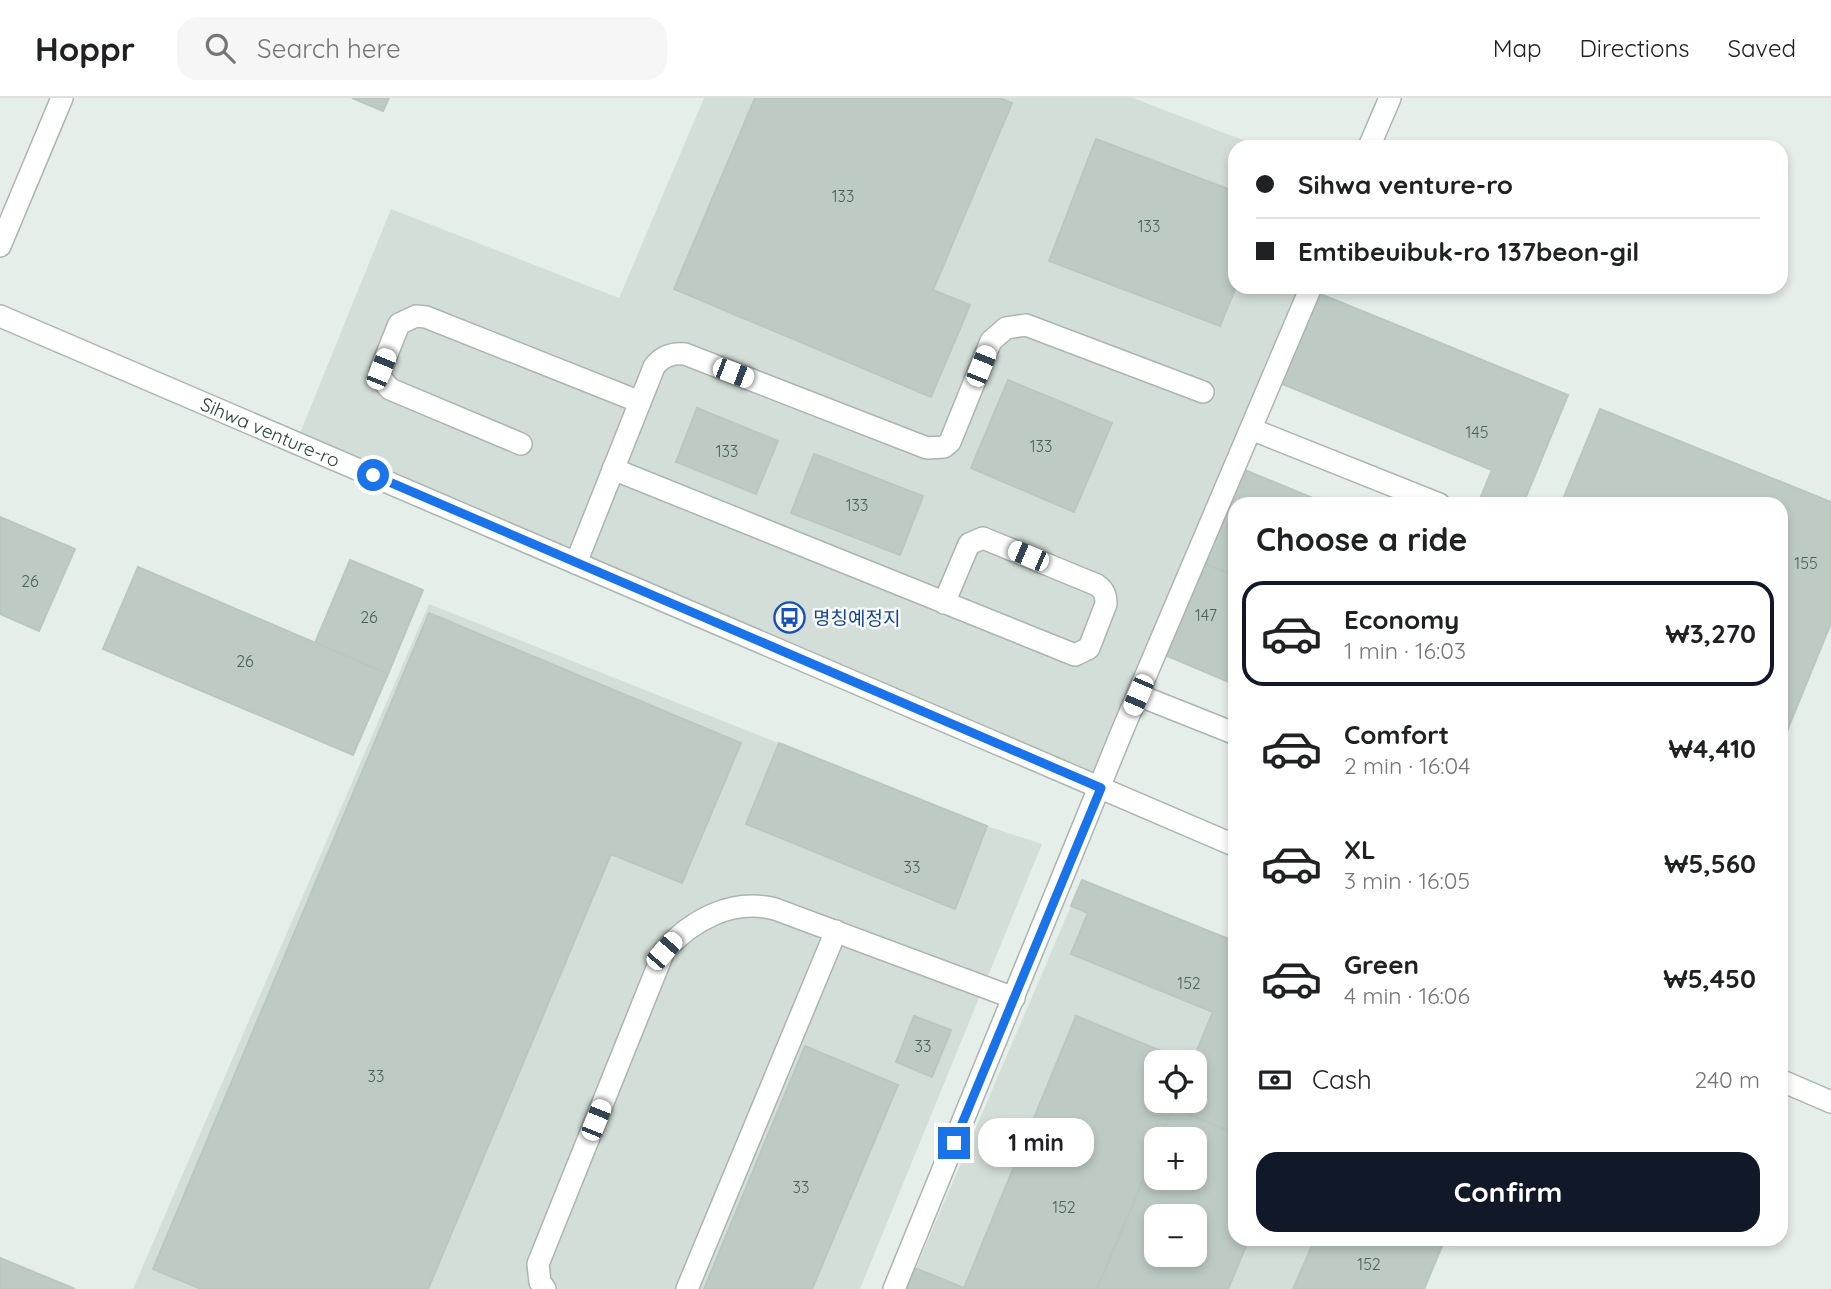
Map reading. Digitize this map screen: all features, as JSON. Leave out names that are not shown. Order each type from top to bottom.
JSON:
[{"type":"street","points":[[0,246],[62,98]]},
{"type":"street","points":[[1372,140],[1390,98]]},
{"type":"street","points":[[894,1289],[1138,695],[1308,294]]},
{"type":"street","name":"Sihwa venture-ro","points":[[0,316],[1228,843]]},
{"type":"street","points":[[521,443],[390,389],[380,377],[381,369],[399,324],[407,318],[426,317],[640,402]]},
{"type":"street","points":[[576,563],[659,360],[676,353],[685,354],[927,448],[944,447],[950,442],[991,341],[1006,328],[1026,325],[1203,392]]},
{"type":"street","points":[[1251,429],[1421,497]]},
{"type":"street","points":[[613,469],[944,603],[1075,655],[1089,648],[1106,597],[1103,589],[1097,585],[983,538],[970,544],[944,603]]},
{"type":"street","points":[[1138,695],[1228,731]]},
{"type":"street","points":[[545,1289],[540,1282],[538,1264],[664,951],[678,935],[702,919],[719,911],[749,905],[775,909],[1014,998]]},
{"type":"street","points":[[687,1289],[836,931]]},
{"type":"street","points":[[1788,1084],[1831,1102]]},
{"type":"shaded area","points":[[704,98],[1133,98],[1243,140],[1228,140],[1228,294],[1308,294],[1101,788],[296,443],[391,209],[619,298]]},
{"type":"shaded area","points":[[429,604],[987,826],[1042,844],[860,1289],[133,1289]]},
{"type":"shaded area","points":[[1082,880],[1228,939],[1228,1246],[1442,1246],[1424,1289],[907,1289]]},
{"type":"building","points":[[352,98],[389,98],[383,111]]},
{"type":"building","points":[[755,98],[1000,98],[1012,103],[933,290],[970,305],[931,397],[674,289]]},
{"type":"building","points":[[1096,139],[1228,189],[1228,294],[1233,294],[1220,326],[1049,261]]},
{"type":"building","points":[[1312,294],[1320,294],[1568,395],[1526,497],[1481,497],[1492,470],[1275,381]]},
{"type":"building","points":[[1008,380],[1112,423],[1074,512],[971,468]]},
{"type":"building","points":[[697,408],[778,441],[756,494],[676,462]]},
{"type":"building","points":[[1600,409],[1831,502],[1831,623],[1788,728],[1788,497],[1564,497]]},
{"type":"building","points":[[814,454],[923,496],[900,555],[791,513]]},
{"type":"building","points":[[1240,468],[1310,497],[1228,497],[1228,573],[1201,562]]},
{"type":"building","points":[[0,517],[75,549],[39,631],[0,614]]},
{"type":"building","points":[[350,560],[423,590],[388,674],[315,643]]},
{"type":"building","points":[[1200,562],[1228,574],[1228,682],[1160,653]]},
{"type":"building","points":[[138,567],[388,674],[353,755],[103,649]]},
{"type":"building","points":[[429,613],[741,743],[682,883],[611,854],[428,1289],[201,1289],[153,1269]]},
{"type":"building","points":[[779,743],[987,826],[955,909],[746,824]]},
{"type":"building","points":[[1082,880],[1228,939],[1228,1131],[1185,1113],[1207,1113],[1207,1050],[1197,1050],[1213,1012],[1071,954],[1088,913],[1071,906]]},
{"type":"building","points":[[914,1016],[951,1030],[932,1077],[896,1062]]},
{"type":"building","points":[[1076,1016],[1159,1050],[1144,1050],[1144,1113],[1171,1113],[1165,1127],[1144,1127],[1144,1178],[1097,1289],[907,1289],[915,1268],[964,1288]]},
{"type":"building","points":[[805,1046],[898,1085],[812,1289],[704,1289]]},
{"type":"building","points":[[1171,1113],[1185,1113],[1228,1131],[1228,1246],[1246,1246],[1228,1289],[1097,1289],[1144,1178],[1144,1190],[1207,1190],[1207,1127],[1165,1127]]},
{"type":"building","points":[[1312,1246],[1442,1246],[1424,1289],[1293,1289]]},
{"type":"building","points":[[0,1258],[75,1289],[0,1289]]},
{"type":"place","name":"명칭예정지","points":[[790,618]]},
{"type":"route","points":[[373,475],[1101,788],[954,1143]]}]
